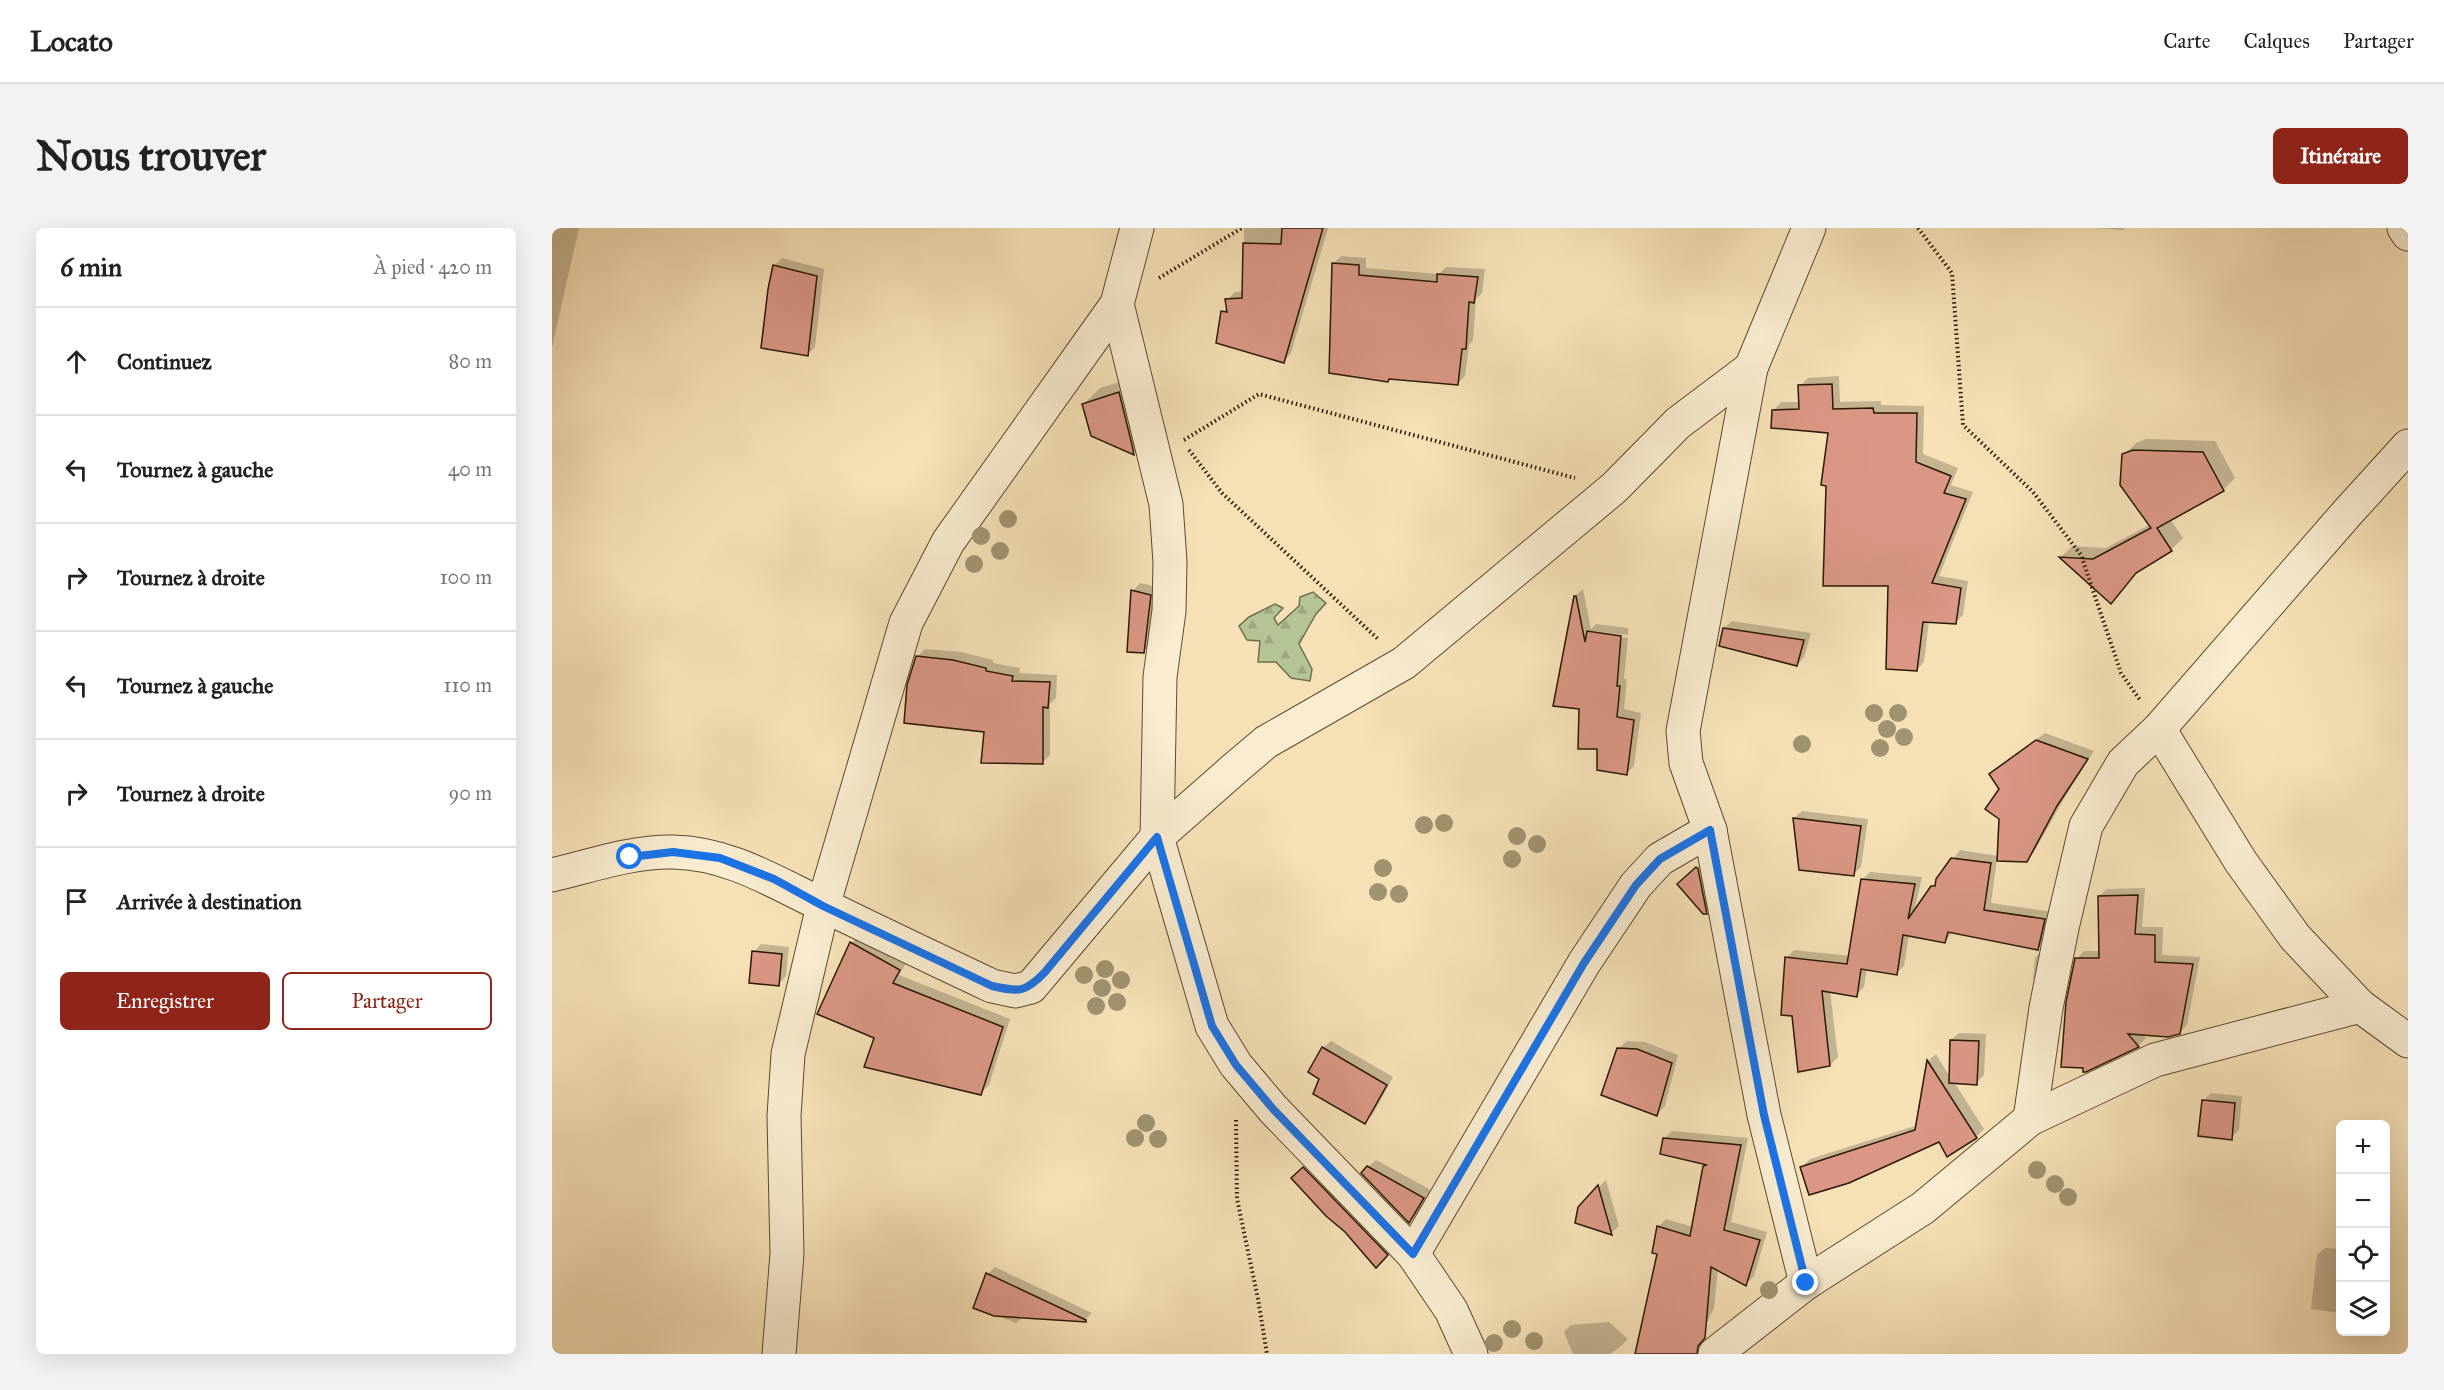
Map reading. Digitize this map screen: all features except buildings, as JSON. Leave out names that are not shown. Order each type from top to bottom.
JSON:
[{"type":"street","points":[[779,1354],[787,1254],[784,1116],[788,1054],[823,906],[906,623],[948,542],[1117,304],[1137,228]]},
{"type":"street","points":[[1806,1283],[1764,1115],[1710,830],[1686,763],[1683,730],[1751,368],[1809,228]]},
{"type":"street","points":[[2404,228],[2408,234]]},
{"type":"street","points":[[1117,304],[1166,504],[1170,562],[1169,611],[1160,676],[1157,837],[1212,1026],[1236,1065],[1273,1109],[1413,1254],[1450,1310],[1471,1354]]},
{"type":"street","points":[[552,875],[630,857],[673,852],[720,858],[774,879],[823,906],[992,986],[1015,991],[1031,987],[1157,837],[1266,742],[1404,663],[1614,488],[1678,423],[1751,368]]},
{"type":"street","points":[[2030,1119],[2049,996],[2086,826],[2123,763],[2159,729],[2408,446]]},
{"type":"street","points":[[2159,729],[2241,862],[2295,937],[2360,1006],[2408,1041]]},
{"type":"street","points":[[1413,1254],[1584,963],[1636,885],[1660,859],[1710,830]]},
{"type":"street","points":[[1714,1354],[1806,1283],[1923,1208],[2030,1119],[2155,1060],[2360,1006]]},
{"type":"path","points":[[1117,304],[1242,228]]},
{"type":"path","points":[[1918,228],[1952,273],[1963,425],[2033,492],[2080,555],[2121,673],[2159,729]]},
{"type":"path","points":[[1404,663],[1222,493],[1182,441],[1259,394],[1614,488]]},
{"type":"path","points":[[1236,1065],[1237,1200],[1267,1354]]},
{"type":"green space","points":[[1313,592],[1326,603],[1316,614],[1299,644],[1312,669],[1310,681],[1291,678],[1276,662],[1258,662],[1260,641],[1247,640],[1239,626],[1249,617],[1275,604],[1283,608],[1274,618],[1278,625],[1299,606],[1300,597]]},
{"type":"route","points":[[630,857],[673,852],[720,858],[774,879],[823,906],[992,986],[1015,991],[1031,987],[1045,972],[1157,837],[1212,1026],[1236,1065],[1273,1109],[1413,1254],[1584,963],[1636,885],[1660,859],[1710,830],[1764,1115],[1806,1283]]}]
